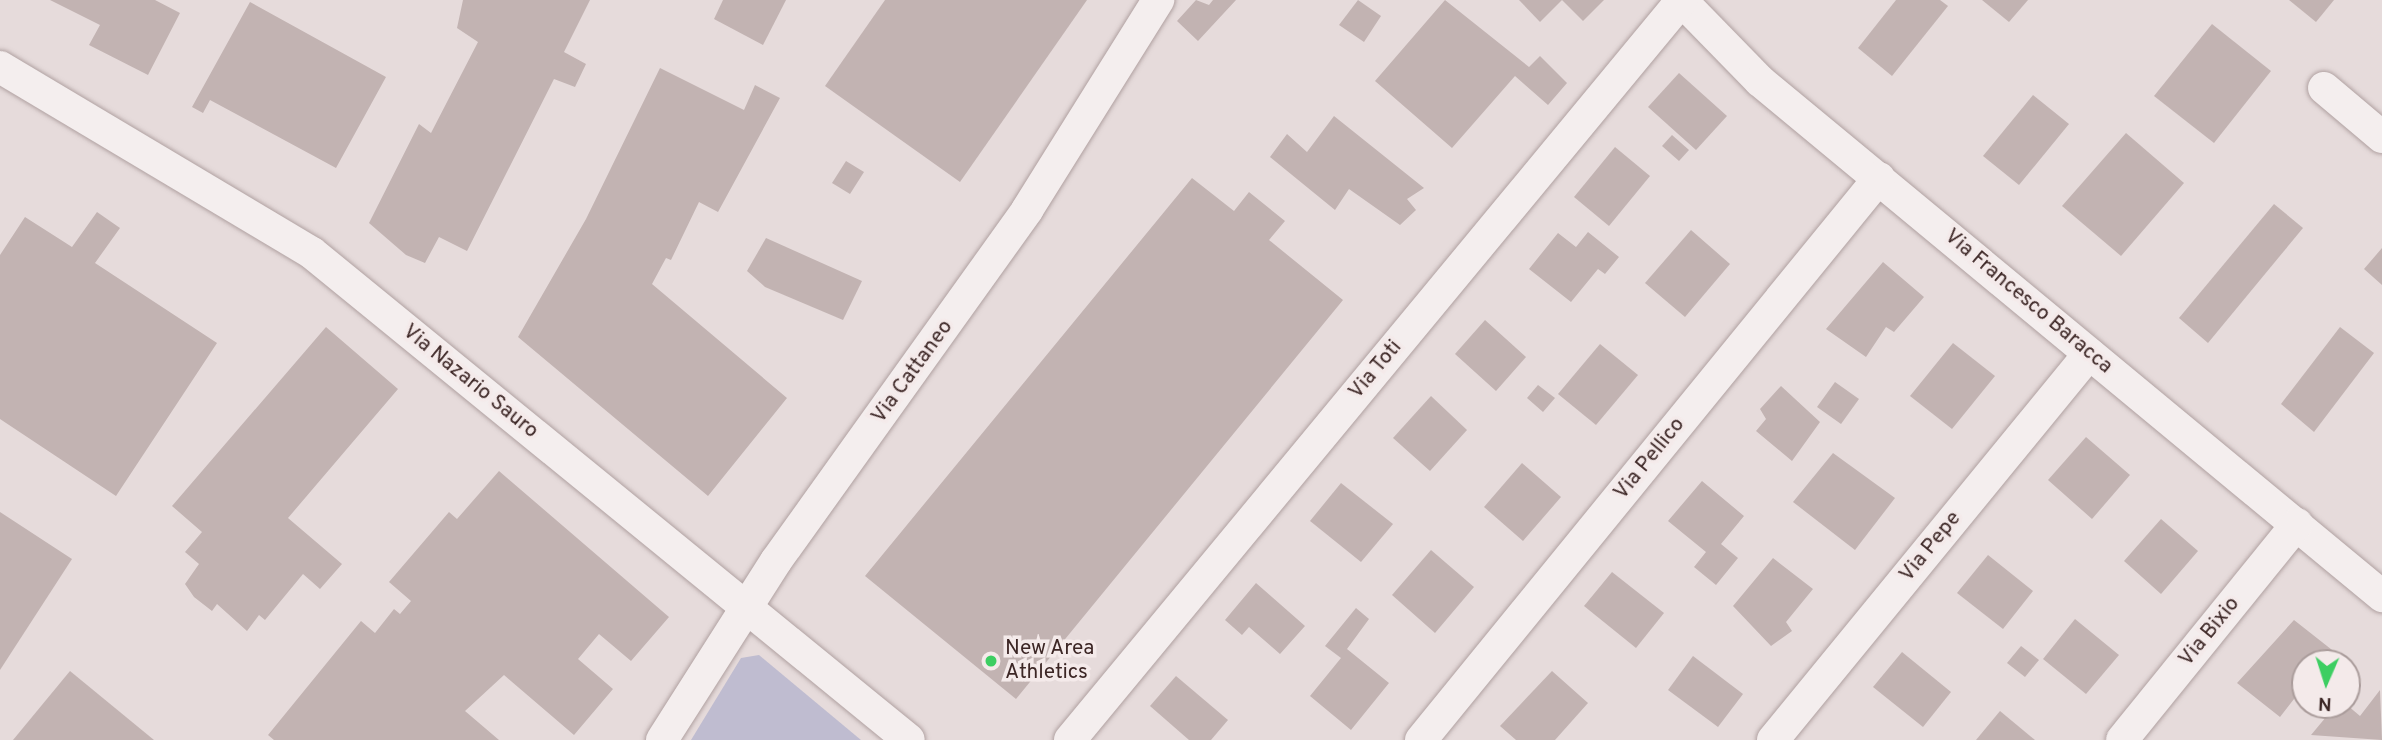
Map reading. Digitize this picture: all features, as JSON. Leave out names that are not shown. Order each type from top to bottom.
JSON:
[{"type":"street","name":"Via Cattaneo","points":[[663,740],[747,605],[1027,210],[1158,0]]},
{"type":"street","name":"Via Francesco Baracca","points":[[1681,0],[1760,81],[2382,596]]},
{"type":"street","name":"Via Toti","points":[[1070,740],[1681,0]]},
{"type":"street","name":"Via Nazario Sauro","points":[[0,67],[312,253],[747,605],[909,740]]},
{"type":"street","points":[[2324,88],[2382,137]]},
{"type":"street","name":"Via Pellico","points":[[1421,740],[1879,178]]},
{"type":"street","name":"Via Pepe","points":[[1773,740],[2089,354]]},
{"type":"street","name":"Via Bixio","points":[[2122,740],[2297,524]]},
{"type":"shaded area","points":[[759,655],[861,740],[691,740],[741,658]]},
{"type":"building","points":[[50,0],[155,0],[180,13],[148,75],[89,45],[100,25]]},
{"type":"building","points":[[463,0],[590,0],[564,52],[586,64],[575,87],[554,79],[467,251],[439,237],[425,263],[406,255],[369,223],[419,124],[431,133],[478,42],[457,28]]},
{"type":"building","points":[[723,0],[786,0],[763,45],[714,19]]},
{"type":"building","points":[[885,0],[1087,0],[960,182],[825,86]]},
{"type":"building","points":[[1196,0],[1209,5],[1213,0],[1236,0],[1198,41],[1177,21]]},
{"type":"building","points":[[1358,0],[1381,16],[1364,42],[1339,25]]},
{"type":"building","points":[[1445,0],[1529,67],[1540,56],[1567,83],[1548,105],[1515,76],[1452,148],[1375,81]]},
{"type":"building","points":[[1519,0],[1562,0],[1540,22]]},
{"type":"building","points":[[1562,0],[1604,0],[1583,21]]},
{"type":"building","points":[[1896,0],[1940,0],[1948,6],[1892,76],[1858,48]]},
{"type":"building","points":[[1982,0],[2028,0],[2009,22]]},
{"type":"building","points":[[2289,0],[2334,0],[2316,22]]},
{"type":"building","points":[[250,2],[386,77],[336,168],[210,100],[203,113],[192,107]]},
{"type":"building","points":[[2212,24],[2271,71],[2214,143],[2154,96]]},
{"type":"building","points":[[660,68],[744,110],[755,85],[780,98],[718,212],[699,202],[671,260],[666,258],[652,284],[787,398],[708,496],[518,337],[586,219]]},
{"type":"building","points":[[1679,73],[1727,116],[1696,150],[1648,107]]},
{"type":"building","points":[[2033,95],[2069,124],[2019,185],[1983,156]]},
{"type":"building","points":[[1334,116],[1424,188],[1407,199],[1416,210],[1400,225],[1349,189],[1335,210],[1270,157],[1287,134],[1307,152]]},
{"type":"building","points":[[2126,133],[2184,183],[2121,256],[2062,206]]},
{"type":"building","points":[[1672,135],[1689,150],[1679,161],[1662,146]]},
{"type":"building","points":[[1615,147],[1650,176],[1609,226],[1574,197]]},
{"type":"building","points":[[846,161],[864,172],[850,194],[832,183]]},
{"type":"building","points":[[1192,178],[1234,211],[1249,192],[1285,221],[1269,240],[1343,300],[1016,699],[865,576]]},
{"type":"building","points":[[2274,204],[2303,228],[2208,343],[2179,318]]},
{"type":"building","points":[[97,212],[120,228],[95,263],[217,343],[116,496],[0,419],[0,255],[25,217],[72,247]]},
{"type":"building","points":[[1691,230],[1730,264],[1685,317],[1645,283]]},
{"type":"building","points":[[1588,232],[1619,257],[1605,274],[1598,269],[1571,302],[1529,269],[1558,233],[1576,247]]},
{"type":"building","points":[[766,238],[862,281],[843,320],[765,287],[747,271]]},
{"type":"building","points":[[2382,248],[2382,285],[2364,269]]},
{"type":"building","points":[[1883,262],[1924,297],[1894,332],[1886,327],[1866,357],[1826,329]]},
{"type":"building","points":[[1485,320],[1526,357],[1496,391],[1455,354]]},
{"type":"building","points":[[326,327],[398,389],[288,518],[342,564],[320,589],[303,574],[265,620],[259,615],[247,631],[217,604],[212,611],[194,597],[185,584],[199,564],[185,552],[202,532],[172,506]]},
{"type":"building","points":[[2340,327],[2374,353],[2314,432],[2281,404]]},
{"type":"building","points":[[1953,343],[1995,376],[1952,429],[1910,396]]},
{"type":"building","points":[[1600,344],[1638,375],[1596,425],[1558,394]]},
{"type":"building","points":[[1835,382],[1859,399],[1841,424],[1817,407]]},
{"type":"building","points":[[1538,385],[1555,398],[1543,412],[1527,398]]},
{"type":"building","points":[[1781,386],[1820,422],[1792,461],[1756,431],[1766,419],[1760,409]]},
{"type":"building","points":[[1431,396],[1467,430],[1430,471],[1393,438]]},
{"type":"building","points":[[2086,437],[2130,475],[2092,519],[2048,480]]},
{"type":"building","points":[[1833,453],[1895,498],[1855,550],[1793,502]]},
{"type":"building","points":[[1522,463],[1561,497],[1523,541],[1484,507]]},
{"type":"building","points":[[499,471],[669,617],[631,661],[599,634],[578,659],[613,689],[574,735],[504,675],[465,711],[499,740],[274,740],[268,735],[361,621],[375,633],[394,609],[400,614],[411,601],[389,582],[449,512],[457,519]]},
{"type":"building","points":[[1702,481],[1744,516],[1721,544],[1738,558],[1716,585],[1694,567],[1706,552],[1668,521]]},
{"type":"building","points":[[1341,483],[1393,524],[1361,562],[1310,521]]},
{"type":"building","points":[[0,512],[72,559],[0,670]]},
{"type":"building","points":[[2161,519],[2198,551],[2161,594],[2124,561]]},
{"type":"building","points":[[1431,550],[1474,587],[1435,633],[1392,595]]},
{"type":"building","points":[[1988,555],[2033,591],[2003,629],[1957,593]]},
{"type":"building","points":[[1773,558],[1813,589],[1786,622],[1792,631],[1771,646],[1733,606]]},
{"type":"building","points":[[1612,572],[1664,613],[1636,648],[1584,606]]},
{"type":"building","points":[[1256,583],[1305,626],[1280,654],[1249,627],[1242,635],[1225,620]]},
{"type":"building","points":[[1356,608],[1369,619],[1347,649],[1389,683],[1351,730],[1310,696],[1341,658],[1325,646]]},
{"type":"building","points":[[2075,619],[2119,655],[2086,694],[2043,659]]},
{"type":"building","points":[[2294,620],[2331,649],[2291,649],[2291,703],[2280,717],[2237,683]]},
{"type":"building","points":[[2021,646],[2039,660],[2025,677],[2007,663]]},
{"type":"building","points":[[1902,652],[1951,692],[1923,727],[1873,687]]},
{"type":"building","points":[[1693,656],[1743,694],[1718,727],[1668,690]]},
{"type":"building","points":[[70,671],[154,740],[13,740]]},
{"type":"building","points":[[1552,671],[1588,703],[1555,740],[1516,740],[1500,726]]},
{"type":"building","points":[[1176,676],[1228,720],[1211,740],[1189,740],[1150,706]]},
{"type":"building","points":[[2380,690],[2382,740],[2311,735],[2324,719],[2361,719],[2361,715]]},
{"type":"building","points":[[2000,711],[2035,740],[1976,740]]},
{"type":"place","name":"New Area Athletics","points":[[991,661]]}]
